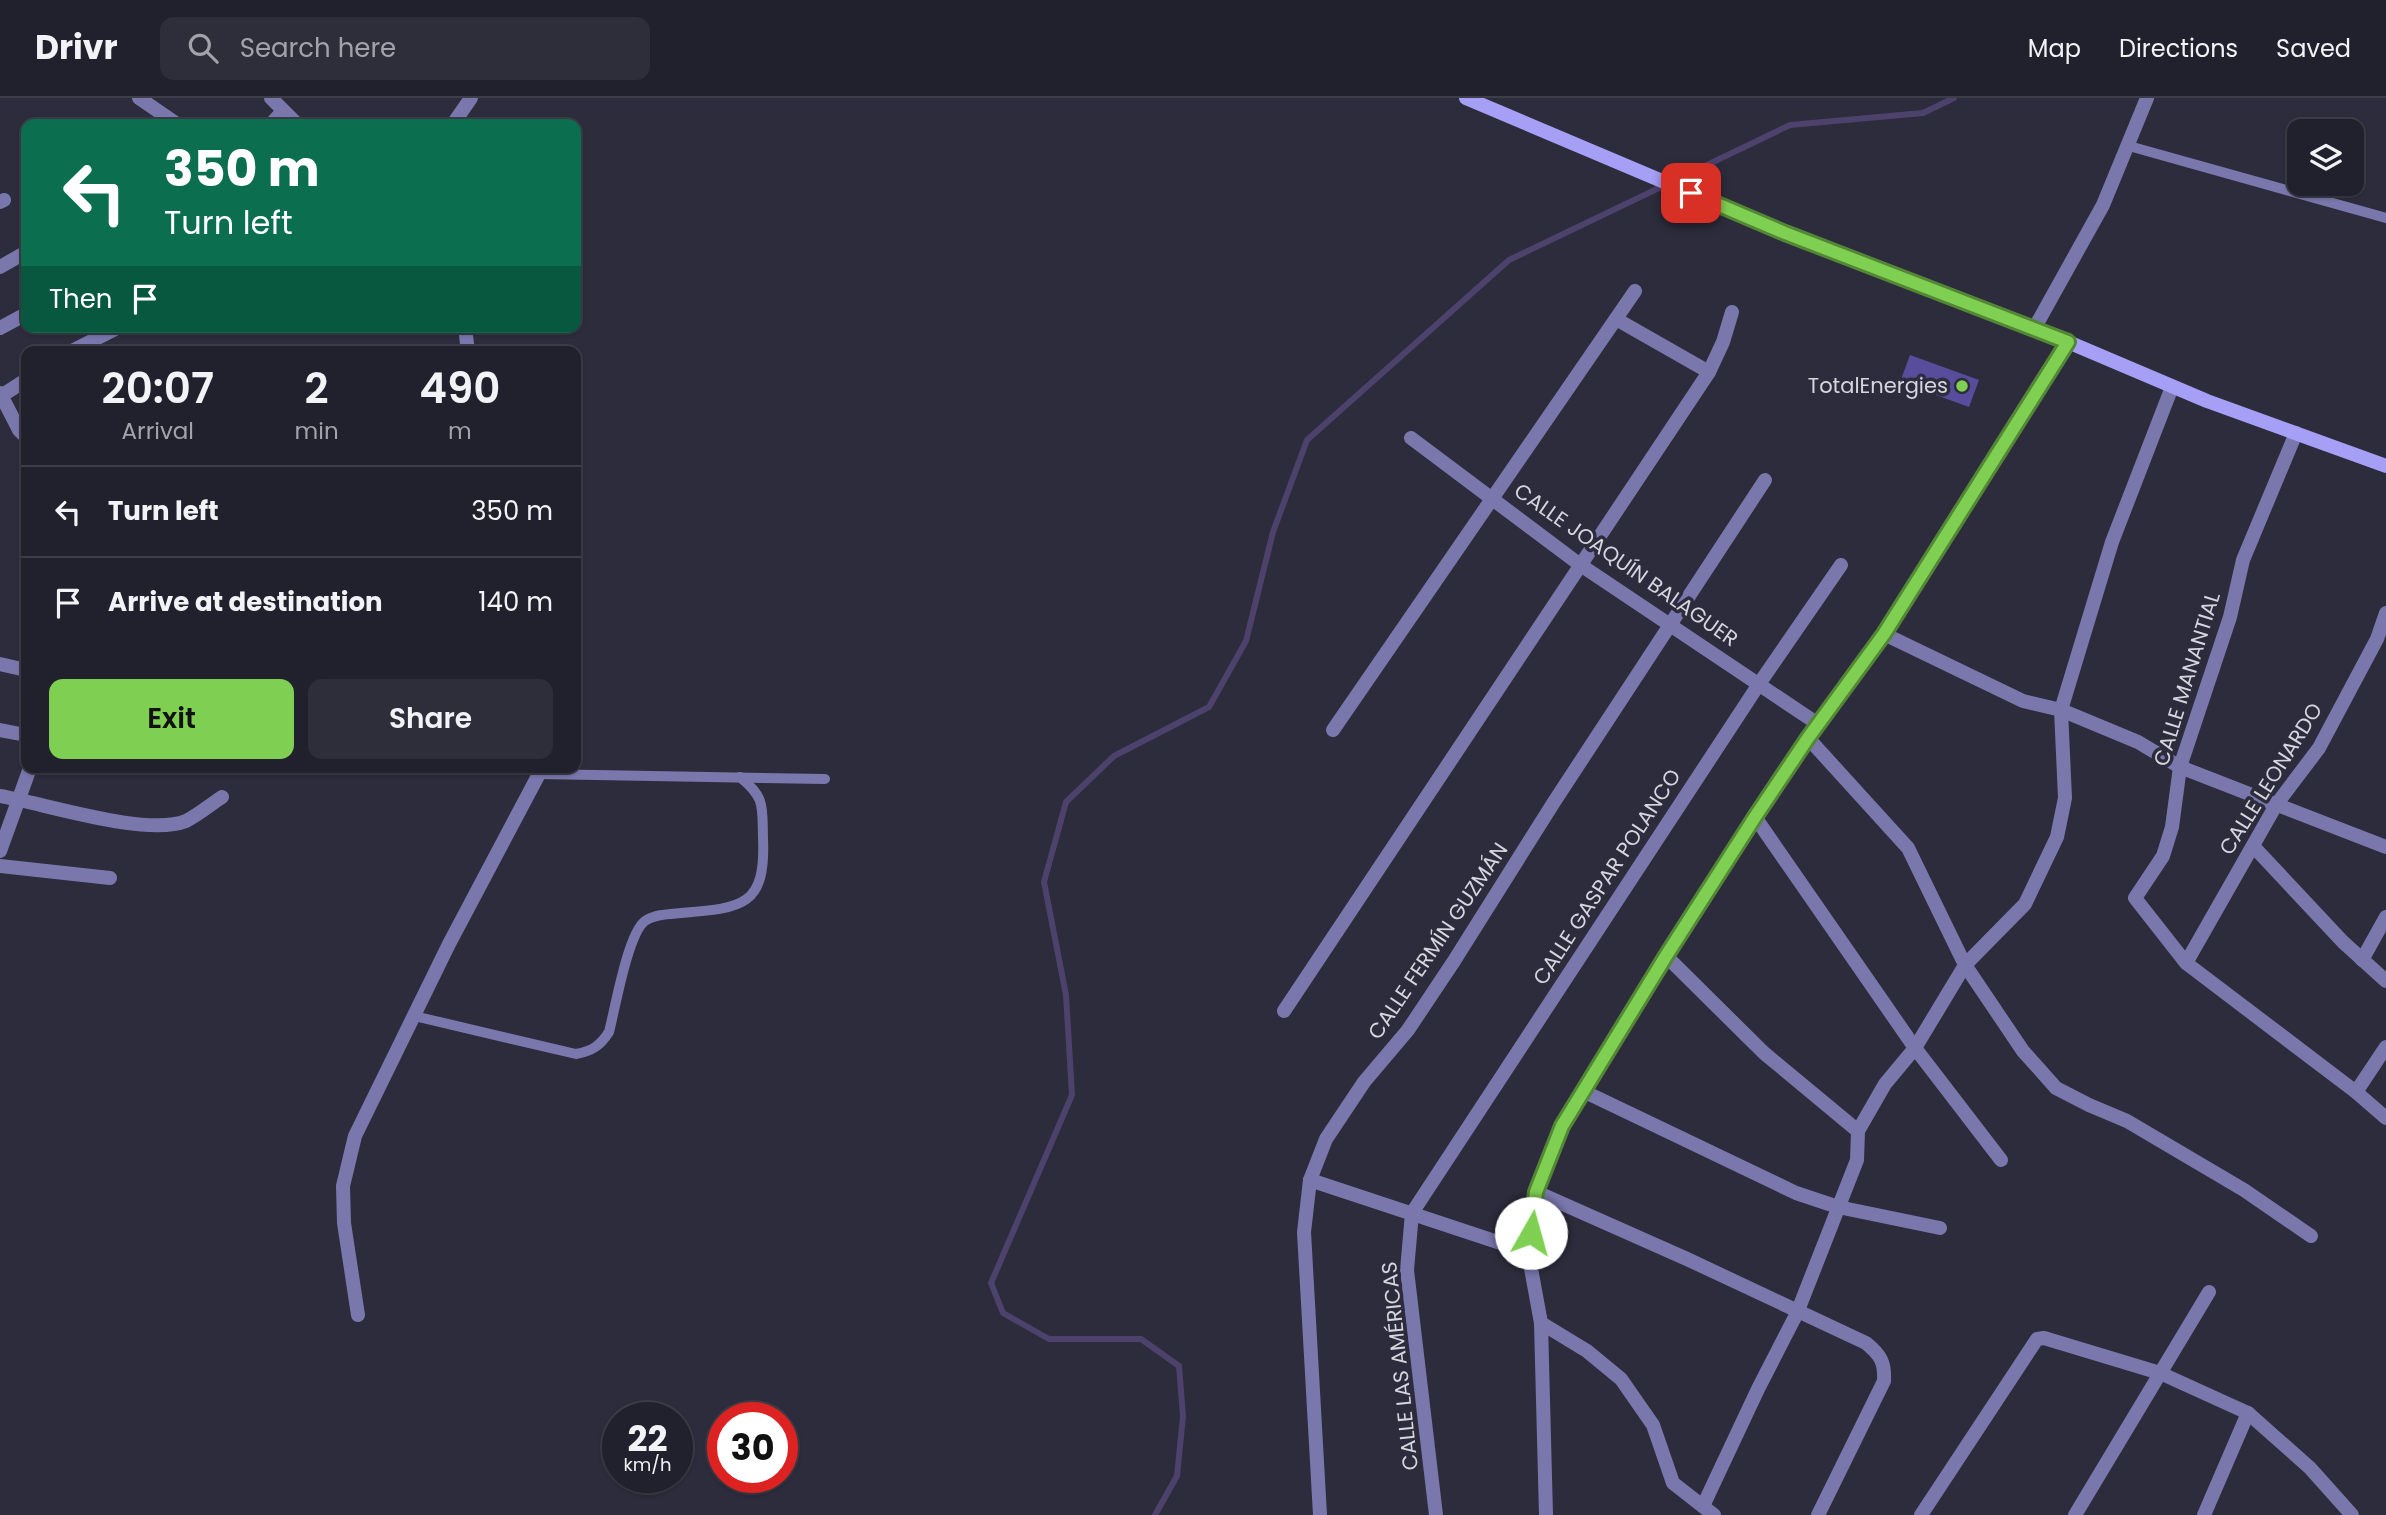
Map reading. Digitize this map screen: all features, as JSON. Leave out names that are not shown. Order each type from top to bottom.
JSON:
[{"type":"main road","points":[[1466,98],[1785,233],[2068,342],[2172,387],[2386,466]]},
{"type":"street","points":[[139,98],[170,119]]},
{"type":"street","points":[[271,98],[292,119]]},
{"type":"street","points":[[456,119],[471,98]]},
{"type":"street","points":[[2034,329],[2103,205],[2147,98]]},
{"type":"street","points":[[276,119],[283,111]]},
{"type":"street","points":[[0,267],[21,255]]},
{"type":"street","points":[[1334,730],[1635,291]]},
{"type":"street","points":[[1284,1011],[1709,372],[1723,342],[1732,312]]},
{"type":"street","points":[[0,328],[21,317]]},
{"type":"street","points":[[1616,319],[1709,372]]},
{"type":"street","points":[[82,346],[107,333]]},
{"type":"street","points":[[1546,1515],[1541,1322],[1528,1252],[1536,1192],[1562,1126],[1755,817],[1808,738],[1884,634],[2068,342]]},
{"type":"street","points":[[21,383],[1,394],[21,432]]},
{"type":"street","points":[[1541,1322],[1587,1351],[1621,1379],[1653,1425],[1673,1483],[1709,1510],[1797,1312],[1857,1160],[1858,1131],[1885,1084],[1915,1048],[1965,965],[2025,904],[2057,836],[2065,798],[2061,710],[2112,542],[2172,387]]},
{"type":"street","name":"CALLE MANANTIAL","points":[[2186,963],[2135,898],[2163,856],[2172,827],[2180,767],[2230,617],[2243,560],[2295,433]]},
{"type":"street","name":"CALLE JOAQUÍN BALAGUER","points":[[1411,438],[1579,564],[1818,724]]},
{"type":"street","name":"CALLE FERMÍN GUZMÁN","points":[[1320,1515],[1304,1232],[1310,1180],[1325,1139],[1364,1082],[1408,1030],[1765,480]]},
{"type":"street","name":"CALLE GASPAR POLANCO","points":[[1412,1213],[1759,684],[1842,565]]},
{"type":"street","name":"CALLE LEONARDO","points":[[2186,963],[2276,805],[2319,748],[2377,639],[2386,613]]},
{"type":"street","points":[[1884,634],[2023,701],[2061,710],[2137,742],[2180,767],[2386,848]]},
{"type":"street","points":[[0,664],[21,669]]},
{"type":"street","points":[[0,730],[21,734]]},
{"type":"street","points":[[1808,738],[1908,848],[1965,965],[2023,1051],[2056,1088],[2127,1121],[2244,1189],[2311,1236]]},
{"type":"street","points":[[0,851],[28,773]]},
{"type":"street","points":[[358,1315],[344,1223],[343,1186],[355,1136],[538,773]]},
{"type":"street","points":[[0,796],[138,825],[166,826],[187,820],[222,797]]},
{"type":"street","points":[[1755,817],[1915,1048],[2001,1160]]},
{"type":"street","points":[[2253,845],[2362,960],[2386,981]]},
{"type":"street","points":[[0,866],[110,878]]},
{"type":"street","points":[[2362,960],[2386,917]]},
{"type":"street","points":[[1666,956],[1764,1053],[1858,1131]]},
{"type":"street","points":[[2186,963],[2356,1092],[2386,1118]]},
{"type":"street","points":[[2356,1092],[2386,1047]]},
{"type":"street","points":[[1583,1091],[1796,1193],[1838,1207],[1940,1227]]},
{"type":"street","points":[[1310,1180],[1528,1252]]},
{"type":"street","points":[[1536,1192],[1866,1343],[1879,1353],[1885,1366],[1884,1381],[1818,1515]]},
{"type":"street","name":"CALLE LAS AMÉRICAS","points":[[1412,1213],[1407,1270],[1437,1515]]},
{"type":"street","points":[[2075,1515],[2209,1292]]},
{"type":"street","points":[[1921,1515],[2037,1339],[2044,1338],[2160,1373],[2248,1413],[2310,1468],[2352,1515]]},
{"type":"street","points":[[2204,1515],[2248,1413]]},
{"type":"lane","points":[[2129,146],[2386,218]]},
{"type":"lane","points":[[581,772],[825,779]]},
{"type":"lane","points":[[414,1016],[576,1054],[592,1051],[609,1032],[634,935],[645,921],[662,915],[712,911],[743,903],[758,888],[765,868],[762,807],[756,790],[740,777]]},
{"type":"building","points":[[1910,355],[1979,380],[1969,407],[1900,382]]},
{"type":"waterway","points":[[1155,1515],[1177,1476],[1183,1416],[1179,1366],[1141,1339],[1049,1339],[1003,1313],[991,1283],[1072,1095],[1066,995],[1044,882],[1066,802],[1114,756],[1209,707],[1246,641],[1273,532],[1307,440],[1509,260],[1790,125],[1923,113],[1954,98]]},
{"type":"place","name":"TotalEnergies","points":[[1962,386]]},
{"type":"route","points":[[1531,1233],[1536,1192],[1562,1126],[1755,817],[1808,738],[1884,634],[2068,342],[1785,233],[1691,193]]}]
